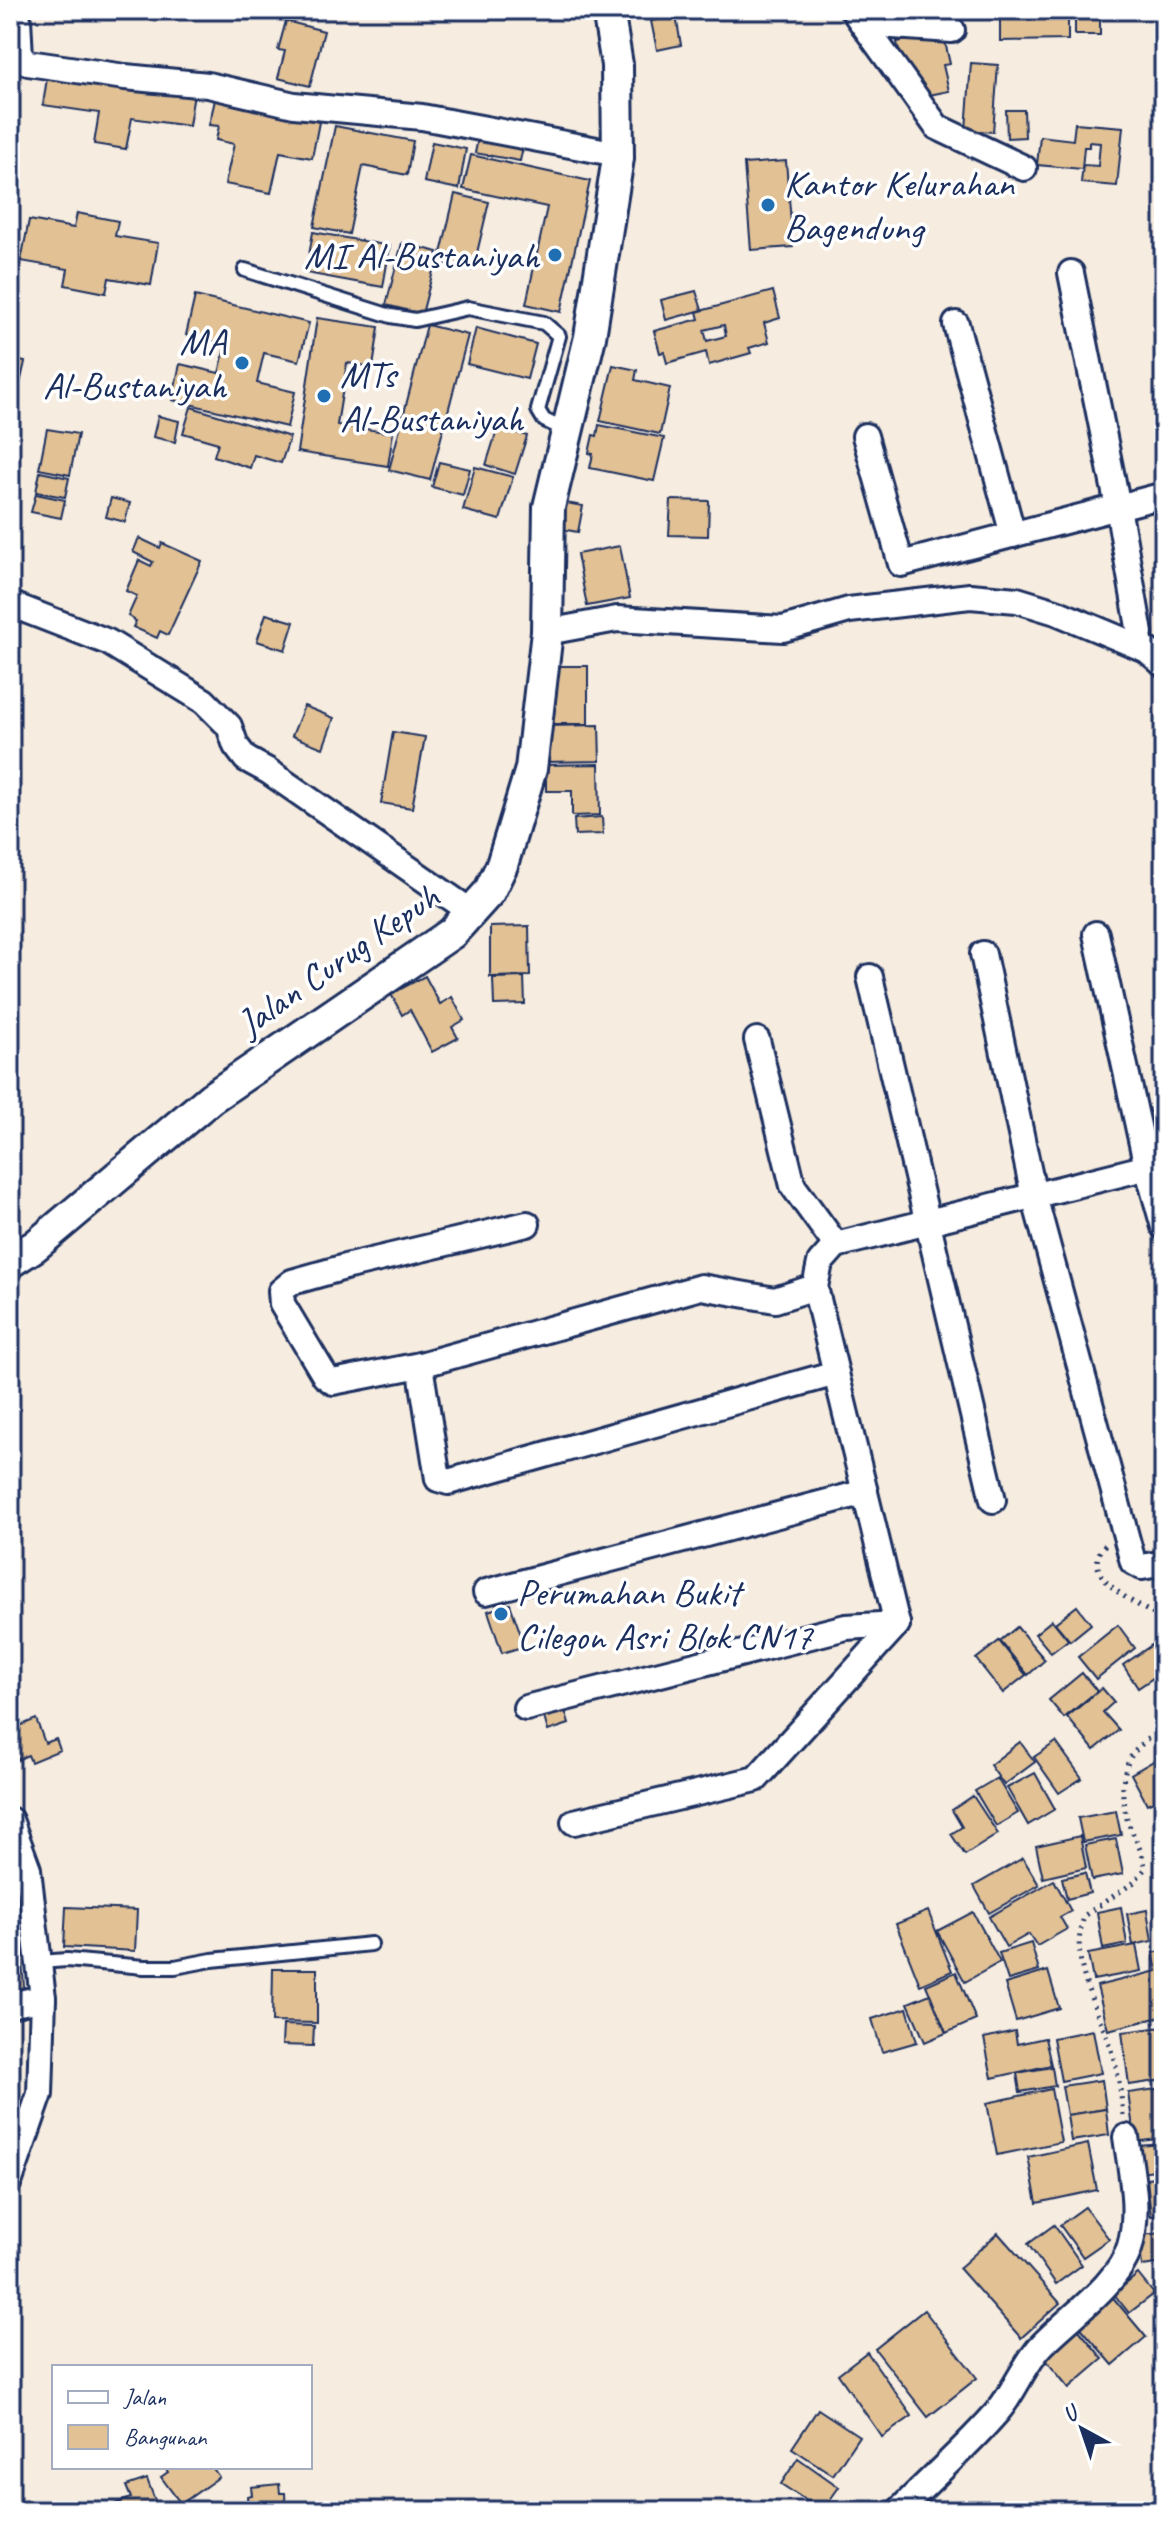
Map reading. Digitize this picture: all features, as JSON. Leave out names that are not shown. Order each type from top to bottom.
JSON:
[{"type":"street","points":[[14,10],[18,19],[19,54],[28,63],[208,85],[294,105],[422,117],[618,154]]},
{"type":"street","name":"Jalan Curug Kepuh","points":[[10,1262],[35,1246],[211,1098],[452,933],[489,892],[502,865],[531,769],[547,632],[549,507],[590,337],[618,154],[617,65],[608,10]]},
{"type":"street","points":[[858,17],[952,30]]},
{"type":"street","points":[[858,17],[937,127],[1024,168]]},
{"type":"street","points":[[1071,273],[1140,633]]},
{"type":"street","points":[[956,324],[1013,535]]},
{"type":"street","points":[[865,436],[901,564],[1164,495]]},
{"type":"street","points":[[547,632],[617,619],[783,629],[849,610],[970,596],[1017,600],[1056,612],[1147,650],[1164,665]]},
{"type":"street","points":[[10,604],[108,642],[204,701],[229,726],[236,746],[246,759],[268,771],[473,913]]},
{"type":"street","points":[[1096,934],[1156,1165],[1164,1227]]},
{"type":"street","points":[[983,954],[1034,1196],[1133,1562],[1142,1567],[1164,1563]]},
{"type":"street","points":[[870,977],[993,1500]]},
{"type":"street","points":[[757,1040],[793,1186],[836,1245]]},
{"type":"street","points":[[897,1624],[815,1287],[820,1263],[836,1245],[1156,1165]]},
{"type":"street","points":[[527,1224],[292,1282],[281,1291],[282,1304],[325,1376],[333,1382],[420,1365],[701,1287],[775,1300],[815,1287]]},
{"type":"street","points":[[420,1365],[438,1479],[448,1482],[836,1373]]},
{"type":"street","points":[[486,1592],[865,1492]]},
{"type":"street","points":[[526,1708],[846,1627],[897,1624]]},
{"type":"street","points":[[574,1822],[756,1779],[897,1624]]},
{"type":"street","points":[[10,1820],[28,1869],[43,1998],[40,2094],[10,2180]]},
{"type":"street","points":[[10,2005],[43,1998]]},
{"type":"street","points":[[899,2511],[957,2457],[1001,2408],[1039,2349],[1117,2275],[1130,2248],[1134,2223],[1133,2185],[1126,2137]]},
{"type":"lane","points":[[245,270],[391,316],[415,320],[468,308],[544,323],[559,336],[538,410],[544,420],[567,431]]},
{"type":"lane","points":[[40,1962],[67,1960],[175,1967],[226,1958],[371,1944]]},
{"type":"path","points":[[1126,2137],[1113,2055],[1091,1997],[1079,1944],[1085,1915],[1133,1883],[1145,1869],[1127,1818],[1123,1790],[1125,1771],[1132,1755],[1164,1725]]},
{"type":"building","points":[[892,10],[931,10],[894,18]]},
{"type":"building","points":[[1000,10],[1068,10],[1068,40],[1000,41]]},
{"type":"building","points":[[1075,10],[1100,10],[1100,35],[1075,35]]},
{"type":"building","points":[[676,16],[681,45],[657,50],[651,21]]},
{"type":"building","points":[[286,21],[324,31],[310,86],[278,78],[285,51],[278,50]]},
{"type":"building","points":[[943,33],[950,64],[943,65],[949,91],[919,97],[914,71],[903,74],[897,42]]},
{"type":"building","points":[[971,63],[998,65],[993,132],[966,130]]},
{"type":"building","points":[[48,71],[194,93],[189,126],[132,118],[126,149],[94,144],[99,113],[43,105]]},
{"type":"building","points":[[215,100],[319,122],[312,158],[280,152],[271,193],[225,184],[234,144],[216,140],[219,126],[209,125]]},
{"type":"building","points":[[1006,110],[1024,110],[1025,137],[1007,138]]},
{"type":"building","points":[[1075,123],[1123,127],[1117,186],[1081,183],[1083,165],[1098,166],[1100,143],[1089,142],[1089,147],[1084,147],[1082,169],[1037,165],[1040,136],[1073,140]]},
{"type":"building","points":[[335,126],[413,141],[407,175],[363,166],[349,234],[314,227]]},
{"type":"building","name":"MI Al-Bustaniyah","points":[[479,134],[524,142],[520,161],[475,153]]},
{"type":"building","name":"MI Al-Bustaniyah","points":[[432,142],[466,149],[459,189],[424,182]]},
{"type":"building","name":"MI Al-Bustaniyah","points":[[471,155],[590,181],[561,312],[526,304],[547,207],[463,189]]},
{"type":"building","name":"Kantor Kelurahan Bagendung","points":[[786,161],[793,247],[751,250],[744,164]]},
{"type":"building","name":"MI Al-Bustaniyah","points":[[455,194],[489,202],[473,270],[439,262]]},
{"type":"building","name":"MA Al-Bustaniyah","points":[[77,213],[118,221],[115,236],[158,243],[151,285],[109,278],[106,293],[65,285],[68,269],[21,261],[29,220],[74,228]]},
{"type":"building","name":"MTs Al-Bustaniyah","points":[[313,232],[390,246],[383,287],[306,273]]},
{"type":"building","name":"MI Al-Bustaniyah","points":[[402,243],[438,252],[422,314],[386,305]]},
{"type":"building","points":[[696,291],[702,310],[666,320],[661,300]]},
{"type":"building","points":[[773,291],[780,318],[764,323],[769,342],[749,348],[751,353],[709,365],[706,352],[667,363],[664,352],[660,353],[654,331],[699,319],[697,312]],"holes":[[[724,325],[726,336],[707,341],[704,330]]]},
{"type":"building","name":"MA Al-Bustaniyah","points":[[195,296],[309,323],[299,361],[264,353],[257,383],[295,392],[287,427],[172,400],[180,364],[219,373],[226,344],[186,335]]},
{"type":"building","name":"MTs Al-Bustaniyah","points":[[317,318],[379,327],[373,367],[347,363],[337,425],[393,433],[388,466],[297,452]]},
{"type":"building","points":[[427,325],[468,335],[430,480],[389,470]]},
{"type":"building","points":[[476,328],[536,344],[527,379],[467,364]]},
{"type":"building","points":[[10,359],[25,362],[13,414],[10,414]]},
{"type":"building","points":[[613,365],[637,370],[635,380],[670,388],[660,434],[600,421]]},
{"type":"building","name":"MA Al-Bustaniyah","points":[[191,407],[290,437],[281,463],[254,455],[250,468],[214,456],[218,443],[183,433]]},
{"type":"building","points":[[158,416],[179,421],[175,442],[153,437]]},
{"type":"building","points":[[599,425],[664,438],[654,481],[590,468],[593,454],[589,453]]},
{"type":"building","points":[[498,427],[527,436],[515,474],[486,465]]},
{"type":"building","points":[[47,429],[78,434],[70,475],[39,469]]},
{"type":"building","points":[[439,462],[470,469],[463,495],[432,487]]},
{"type":"building","points":[[475,467],[513,477],[500,520],[463,510]]},
{"type":"building","points":[[40,472],[69,478],[65,497],[36,492]]},
{"type":"building","points":[[36,494],[65,500],[61,518],[31,512]]},
{"type":"building","points":[[111,498],[130,503],[125,522],[106,517]]},
{"type":"building","points":[[671,500],[709,501],[708,536],[669,535]]},
{"type":"building","points":[[555,501],[583,506],[578,532],[550,527]]},
{"type":"building","points":[[139,538],[160,548],[162,543],[202,561],[168,635],[160,631],[157,638],[133,627],[136,621],[128,616],[137,596],[126,591],[139,560],[151,566],[153,562],[133,552]]},
{"type":"building","points":[[620,546],[630,598],[587,606],[577,554]]},
{"type":"building","points":[[266,614],[294,622],[285,650],[257,641]]},
{"type":"building","points":[[547,666],[588,666],[588,724],[546,724]]},
{"type":"building","points":[[304,706],[334,718],[323,748],[292,736]]},
{"type":"building","points":[[599,725],[600,761],[544,762],[544,726]]},
{"type":"building","points":[[393,732],[425,737],[412,808],[381,803]]},
{"type":"building","points":[[599,764],[600,815],[572,816],[572,791],[546,791],[546,765]]},
{"type":"building","points":[[602,817],[603,834],[575,835],[574,819]]},
{"type":"building","points":[[529,926],[530,976],[490,977],[490,927]]},
{"type":"building","points":[[425,976],[440,1004],[452,997],[464,1020],[452,1027],[458,1038],[432,1052],[410,1010],[402,1015],[391,994]]},
{"type":"building","points":[[524,977],[525,1004],[494,1005],[493,978]]},
{"type":"building","points":[[510,1604],[525,1646],[502,1653],[488,1611]]},
{"type":"building","points":[[1077,1606],[1091,1624],[1070,1641],[1055,1623]]},
{"type":"building","points":[[1052,1620],[1068,1640],[1051,1653],[1035,1634]]},
{"type":"building","points":[[1118,1625],[1135,1648],[1096,1679],[1078,1657]]},
{"type":"building","points":[[1017,1627],[1045,1660],[1028,1675],[1000,1641]]},
{"type":"building","points":[[1159,1640],[1164,1648],[1164,1688],[1156,1676],[1138,1688],[1123,1665]]},
{"type":"building","points":[[999,1641],[1026,1675],[1003,1693],[976,1659]]},
{"type":"building","points":[[1082,1673],[1097,1691],[1064,1718],[1049,1700]]},
{"type":"building","points":[[1102,1688],[1114,1702],[1103,1712],[1119,1730],[1094,1750],[1067,1717]]},
{"type":"building","points":[[562,1700],[569,1724],[548,1731],[541,1707]]},
{"type":"building","points":[[36,1719],[45,1743],[56,1739],[60,1750],[31,1762],[28,1755],[10,1763],[10,1730]]},
{"type":"building","points":[[1020,1742],[1035,1762],[1004,1785],[990,1765]]},
{"type":"building","points":[[1056,1742],[1082,1778],[1059,1793],[1034,1757]]},
{"type":"building","points":[[1164,1755],[1164,1796],[1147,1804],[1131,1774]]},
{"type":"building","points":[[1035,1773],[1055,1809],[1028,1825],[1007,1788]]},
{"type":"building","points":[[997,1778],[1018,1813],[996,1826],[975,1791]]},
{"type":"building","points":[[973,1796],[998,1834],[965,1855],[951,1834],[962,1827],[952,1810]]},
{"type":"building","points":[[1116,1811],[1121,1835],[1083,1842],[1078,1818]]},
{"type":"building","points":[[1080,1836],[1086,1868],[1043,1878],[1036,1846]]},
{"type":"building","points":[[1116,1839],[1123,1874],[1092,1880],[1085,1845]]},
{"type":"building","points":[[1023,1858],[1039,1885],[989,1913],[974,1886]]},
{"type":"building","points":[[1085,1873],[1090,1893],[1067,1899],[1062,1878]]},
{"type":"building","points":[[1054,1880],[1071,1911],[1060,1917],[1067,1929],[1037,1946],[1029,1934],[1006,1947],[989,1917]]},
{"type":"building","points":[[66,1907],[137,1910],[135,1951],[64,1947]]},
{"type":"building","points":[[1121,1907],[1127,1944],[1103,1949],[1097,1912]]},
{"type":"building","points":[[1147,1910],[1152,1941],[1133,1945],[1127,1914]]},
{"type":"building","points":[[928,1911],[952,1971],[920,1985],[896,1924]]},
{"type":"building","points":[[973,1912],[1000,1962],[965,1982],[937,1931]]},
{"type":"building","points":[[10,1914],[17,1956],[10,1957]]},
{"type":"building","points":[[1031,1943],[1039,1971],[1008,1980],[999,1953]]},
{"type":"building","points":[[1136,1945],[1141,1971],[1093,1980],[1088,1954]]},
{"type":"building","points":[[1164,1950],[1164,2016],[1108,2030],[1097,1986],[1157,1971],[1153,1953]]},
{"type":"building","points":[[10,1962],[22,1962],[25,1998],[10,1999]]},
{"type":"building","points":[[273,1969],[317,1969],[317,2023],[272,2022]]},
{"type":"building","points":[[1048,1971],[1059,2008],[1016,2021],[1005,1984]]},
{"type":"building","points":[[956,1972],[976,2020],[946,2033],[926,1985]]},
{"type":"building","points":[[930,1994],[946,2033],[925,2042],[908,2003]]},
{"type":"building","points":[[907,2008],[917,2042],[882,2052],[872,2019]]},
{"type":"building","points":[[283,2025],[314,2026],[313,2046],[282,2045]]},
{"type":"building","points":[[1164,2027],[1164,2080],[1129,2085],[1122,2032]]},
{"type":"building","points":[[1093,2030],[1101,2073],[1061,2081],[1053,2038]]},
{"type":"building","points":[[1015,2031],[1017,2044],[1045,2038],[1051,2065],[992,2078],[984,2038]]},
{"type":"building","points":[[1052,2067],[1055,2086],[1020,2092],[1017,2073]]},
{"type":"building","points":[[1102,2080],[1106,2109],[1067,2115],[1062,2086]]},
{"type":"building","points":[[1164,2088],[1164,2138],[1135,2142],[1128,2093]]},
{"type":"building","points":[[1051,2089],[1061,2142],[997,2155],[987,2103]]},
{"type":"building","points":[[1106,2109],[1109,2135],[1071,2141],[1067,2115]]},
{"type":"building","points":[[1088,2144],[1097,2190],[1037,2203],[1028,2157]]},
{"type":"building","points":[[1164,2144],[1164,2169],[1139,2172],[1137,2146]]},
{"type":"building","points":[[1164,2176],[1164,2215],[1151,2216],[1147,2178]]},
{"type":"building","points":[[1085,2207],[1109,2239],[1083,2257],[1060,2225]]},
{"type":"building","points":[[1054,2225],[1082,2265],[1056,2284],[1028,2244]]},
{"type":"building","points":[[998,2233],[1060,2303],[1021,2338],[959,2268]]},
{"type":"building","points":[[1164,2233],[1164,2263],[1142,2266],[1139,2235]]},
{"type":"building","points":[[1138,2274],[1154,2294],[1129,2313],[1114,2294]]},
{"type":"building","points":[[1110,2294],[1146,2337],[1113,2365],[1076,2322]]},
{"type":"building","points":[[924,2310],[977,2378],[928,2417],[875,2349]]},
{"type":"building","points":[[1074,2324],[1103,2359],[1069,2388],[1040,2353]]},
{"type":"building","points":[[867,2352],[912,2416],[882,2437],[838,2374]]},
{"type":"building","points":[[818,2409],[859,2436],[833,2475],[792,2448]]},
{"type":"building","points":[[798,2458],[839,2487],[822,2511],[781,2484]]},
{"type":"building","points":[[166,2469],[213,2469],[219,2477],[181,2504],[161,2477],[168,2472]]},
{"type":"building","points":[[147,2479],[159,2511],[111,2511],[109,2506],[131,2498],[126,2486]]},
{"type":"building","points":[[279,2484],[280,2493],[285,2493],[286,2511],[248,2511],[247,2496],[252,2495],[251,2487]]},
{"type":"place","name":"Kantor Kelurahan Bagendung","points":[[768,205]]},
{"type":"place","name":"MI Al-Bustaniyah","points":[[555,255]]},
{"type":"place","name":"MA Al-Bustaniyah","points":[[242,363]]},
{"type":"place","name":"MTs Al-Bustaniyah","points":[[324,396]]},
{"type":"place","name":"Perumahan Bukit Cilegon Asri Blok CN17","points":[[501,1614]]}]
